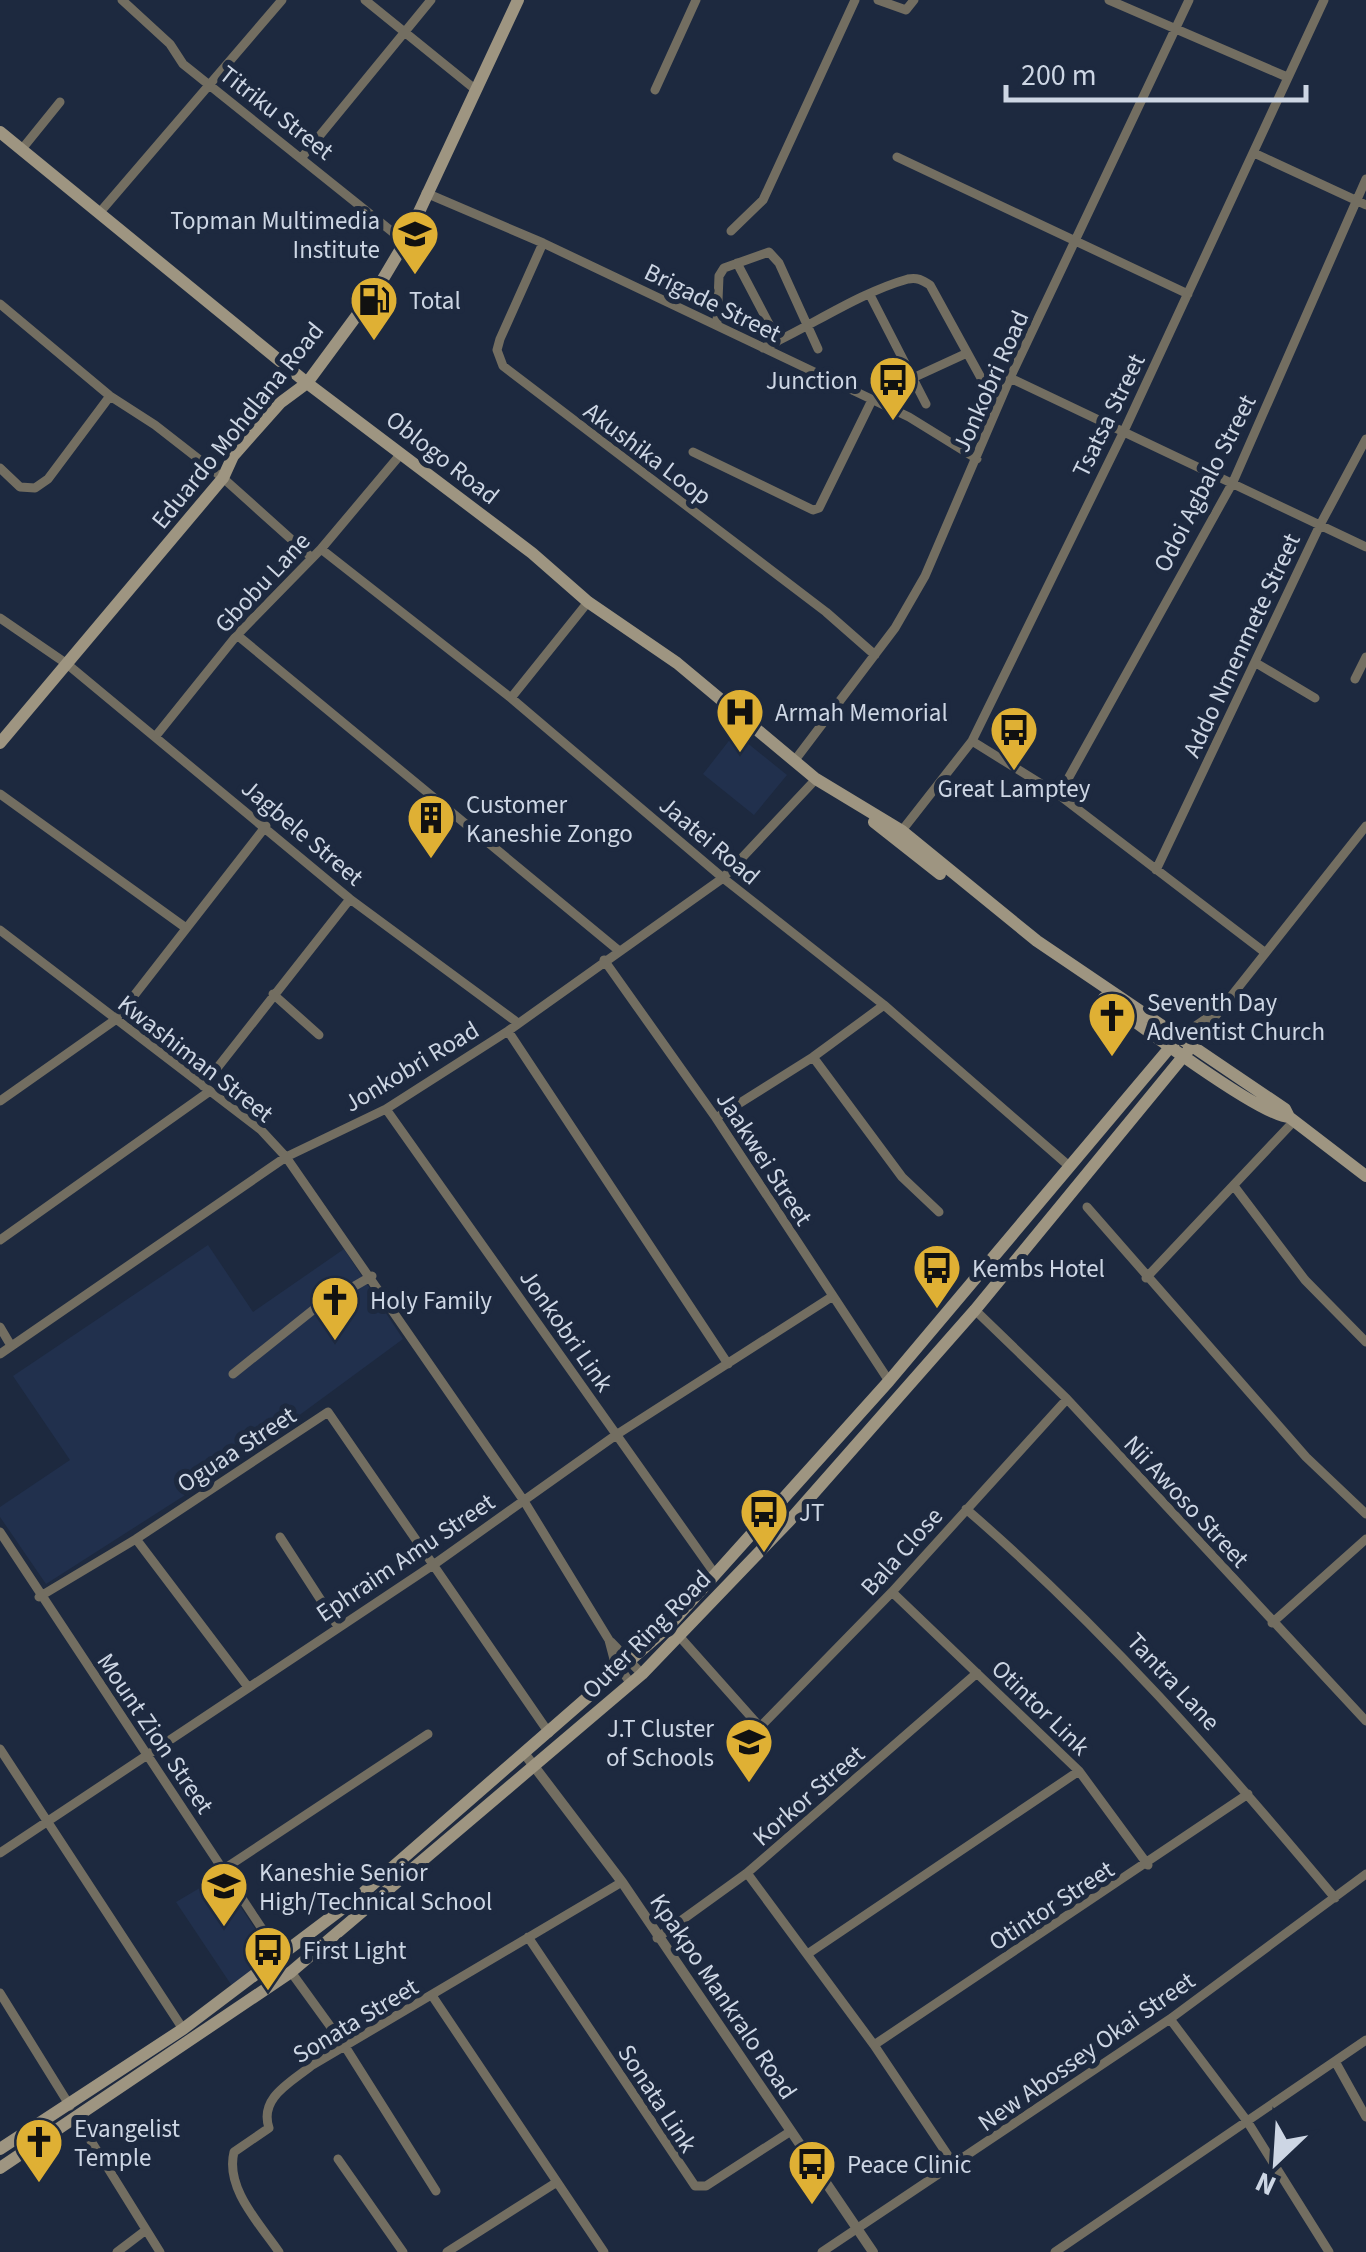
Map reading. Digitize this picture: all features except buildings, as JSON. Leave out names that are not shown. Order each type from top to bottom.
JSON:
[{"type":"main road","name":"Eduardo Mohdlana Road","points":[[0,744],[223,478],[234,456],[280,402],[307,382],[380,284],[405,242],[518,0]]},
{"type":"main road","name":"Oblogo Road","points":[[0,132],[307,382],[532,553],[588,602],[663,652],[816,778],[1173,1042],[1285,1109],[1291,1119],[1366,1176]]},
{"type":"main road","name":"Outer Ring Road","points":[[0,2149],[183,2029],[363,1893],[667,1628],[888,1381],[1173,1042]]},
{"type":"main road","name":"Outer Ring Road","points":[[0,2168],[78,2120],[291,1972],[642,1674],[975,1310],[1188,1052]]},
{"type":"street","name":"Titriku Street","points":[[122,0],[135,4],[170,44],[178,60],[405,242]]},
{"type":"street","points":[[101,211],[282,0]]},
{"type":"street","points":[[365,0],[476,90]]},
{"type":"street","points":[[302,156],[431,0]]},
{"type":"street","points":[[655,90],[696,0]]},
{"type":"street","points":[[731,230],[763,200],[855,0]]},
{"type":"street","points":[[878,0],[906,10],[914,0]]},
{"type":"street","points":[[1109,0],[1287,78]]},
{"type":"street","name":"Jonkobri Road","points":[[796,760],[875,655],[925,576],[1010,378],[1189,0]]},
{"type":"street","name":"Tsatsa Street","points":[[898,836],[972,741],[1124,432],[1324,0]]},
{"type":"street","points":[[22,149],[60,102]]},
{"type":"street","points":[[1254,154],[1361,202]]},
{"type":"street","points":[[897,157],[1188,294]]},
{"type":"street","name":"Odoi Agbalo Street","points":[[1059,795],[1233,482],[1361,202],[1366,178]]},
{"type":"street","name":"Brigade Street","points":[[426,193],[717,325],[872,400],[976,459]]},
{"type":"street","name":"Akushika Loop","points":[[543,243],[500,339],[497,350],[503,366],[826,612],[875,655]]},
{"type":"street","points":[[717,325],[720,297],[716,284],[724,268],[759,253],[774,254],[818,349]]},
{"type":"street","points":[[737,263],[778,342]]},
{"type":"street","points":[[763,348],[870,295],[910,278],[920,278],[930,285],[997,407]]},
{"type":"street","points":[[870,295],[926,404]]},
{"type":"street","points":[[0,304],[110,396],[223,478],[311,556]]},
{"type":"street","points":[[915,377],[966,354]]},
{"type":"street","points":[[1010,378],[1366,547]]},
{"type":"street","points":[[0,468],[30,490],[48,479],[110,396]]},
{"type":"street","points":[[693,452],[812,510],[819,508],[872,400]]},
{"type":"street","name":"Addo Nmenmete Street","points":[[1156,870],[1320,524],[1366,439]]},
{"type":"street","name":"Gbobu Lane","points":[[155,737],[236,635],[321,549],[400,455]]},
{"type":"street","name":"Jaatei Road","points":[[321,549],[511,698],[723,878],[884,1005],[1069,1166]]},
{"type":"street","points":[[511,698],[588,602]]},
{"type":"street","name":"Jagbele Street","points":[[0,618],[67,664],[350,899],[518,1024]]},
{"type":"street","points":[[236,635],[618,950]]},
{"type":"street","points":[[1355,679],[1366,656]]},
{"type":"street","points":[[1256,662],[1316,698]]},
{"type":"street","points":[[972,741],[1059,795],[1263,951]]},
{"type":"street","name":"Jonkobri Road","points":[[0,1354],[286,1157],[386,1109],[518,1024],[723,878],[816,778]]},
{"type":"street","points":[[0,794],[186,928]]},
{"type":"street","points":[[0,1100],[114,1020],[266,826]]},
{"type":"street","name":"Outer Ring Road","points":[[1188,1052],[1213,1014],[1366,826]]},
{"type":"street","points":[[0,1240],[206,1089],[273,994],[350,899]]},
{"type":"street","name":"Kwashiman Street","points":[[0,930],[261,1130],[286,1157],[372,1276],[524,1501],[626,1665],[630,1684]]},
{"type":"street","name":"Jaakwei Street","points":[[604,960],[716,1118],[888,1381]]},
{"type":"street","points":[[273,994],[318,1034]]},
{"type":"street","points":[[716,1118],[813,1057],[884,1005]]},
{"type":"street","name":"Outer Ring Road","points":[[1173,1042],[1213,1014]]},
{"type":"street","points":[[508,1031],[728,1364]]},
{"type":"street","points":[[813,1057],[902,1177],[939,1212]]},
{"type":"street","name":"Jonkobri Link","points":[[386,1109],[715,1574]]},
{"type":"street","points":[[1146,1278],[1234,1186],[1291,1119]]},
{"type":"street","points":[[1234,1186],[1305,1280],[1366,1342]]},
{"type":"street","points":[[1086,1207],[1306,1457],[1366,1514]]},
{"type":"street","points":[[233,1374],[314,1310],[372,1276]]},
{"type":"street","name":"Ephraim Amu Street","points":[[0,1853],[436,1563],[616,1435],[833,1296]]},
{"type":"street","name":"Nii Awoso Street","points":[[975,1310],[1067,1399],[1272,1623],[1362,1708],[1366,1721]]},
{"type":"street","points":[[0,1327],[10,1344]]},
{"type":"street","name":"Bala Close","points":[[680,1636],[760,1727],[892,1592],[1067,1399]]},
{"type":"street","name":"Oguaa Street","points":[[39,1597],[136,1539],[328,1412],[550,1733]]},
{"type":"street","name":"Tantra Lane","points":[[966,1508],[1092,1624],[1183,1717],[1334,1898]]},
{"type":"street","name":"Mount Zion Street","points":[[0,1532],[39,1597],[280,1956]]},
{"type":"street","points":[[280,1537],[338,1625]]},
{"type":"street","points":[[136,1539],[248,1687]]},
{"type":"street","points":[[1272,1623],[1366,1540]]},
{"type":"street","name":"Otintor Link","points":[[892,1592],[1079,1771],[1148,1865]]},
{"type":"street","name":"Kwashiman Street","points":[[626,1665],[642,1674]]},
{"type":"street","name":"Korkor Street","points":[[657,1938],[748,1872],[977,1673]]},
{"type":"street","points":[[224,1869],[428,1734]]},
{"type":"street","points":[[0,1749],[183,2029]]},
{"type":"street","name":"Kpakpo Mankralo Road","points":[[524,1753],[622,1882],[873,2252]]},
{"type":"street","points":[[809,1953],[1079,1771]]},
{"type":"street","name":"Otintor Street","points":[[874,2045],[1148,1865],[1248,1794]]},
{"type":"street","points":[[748,1872],[874,2045],[955,2166]]},
{"type":"street","name":"New Abossey Okai Street","points":[[822,2252],[1170,2019],[1366,1874]]},
{"type":"street","name":"Sonata Street","points":[[278,2252],[232,2175],[234,2152],[270,2128],[266,2120],[272,2097],[311,2066],[622,1882]]},
{"type":"street","name":"Sonata Link","points":[[528,1937],[695,2186],[706,2186],[792,2131]]},
{"type":"street","points":[[291,1972],[346,2048],[436,2191]]},
{"type":"street","points":[[0,1993],[70,2106]]},
{"type":"street","points":[[433,1997],[604,2252]]},
{"type":"street","points":[[1170,2019],[1248,2120],[1329,2252]]},
{"type":"street","points":[[1054,2252],[1366,2040]]},
{"type":"street","points":[[1336,2063],[1366,2117]]},
{"type":"street","points":[[78,2120],[160,2252]]},
{"type":"street","points":[[338,2159],[402,2252]]},
{"type":"street","points":[[447,2252],[460,2249],[556,2182]]},
{"type":"street","points":[[117,2252],[146,2230]]},
{"type":"shaded area","name":"Armah Memorial","points":[[735,733],[787,775],[754,815],[703,774]]},
{"type":"shaded area","points":[[208,1245],[253,1312],[344,1249],[403,1339],[229,1467],[46,1584],[0,1517],[0,1507],[70,1460],[13,1376]]},
{"type":"shaded area","name":"Kaneshie Senior High/Technical School","points":[[220,1876],[272,1954],[232,1986],[176,1902]]},
{"type":"place","name":"Topman Multimedia Institute","points":[[415,276]]},
{"type":"place","name":"Total","points":[[374,342]]},
{"type":"place","name":"Junction","points":[[893,422]]},
{"type":"place","name":"Armah Memorial","points":[[740,754]]},
{"type":"place","name":"Great Lamptey","points":[[1014,772]]},
{"type":"place","name":"Customer Kaneshie Zongo","points":[[431,860]]},
{"type":"place","name":"Seventh Day Adventist Church","points":[[1112,1058]]},
{"type":"place","name":"Kembs Hotel","points":[[937,1310]]},
{"type":"place","name":"Holy Family","points":[[335,1342]]},
{"type":"place","name":"JT","points":[[764,1554]]},
{"type":"place","name":"J.T Cluster of Schools","points":[[749,1784]]},
{"type":"place","name":"Kaneshie Senior High/Technical School","points":[[224,1928]]},
{"type":"place","name":"First Light","points":[[268,1992]]},
{"type":"place","name":"Evangelist Temple","points":[[39,2184]]},
{"type":"place","name":"Peace Clinic","points":[[812,2206]]}]
